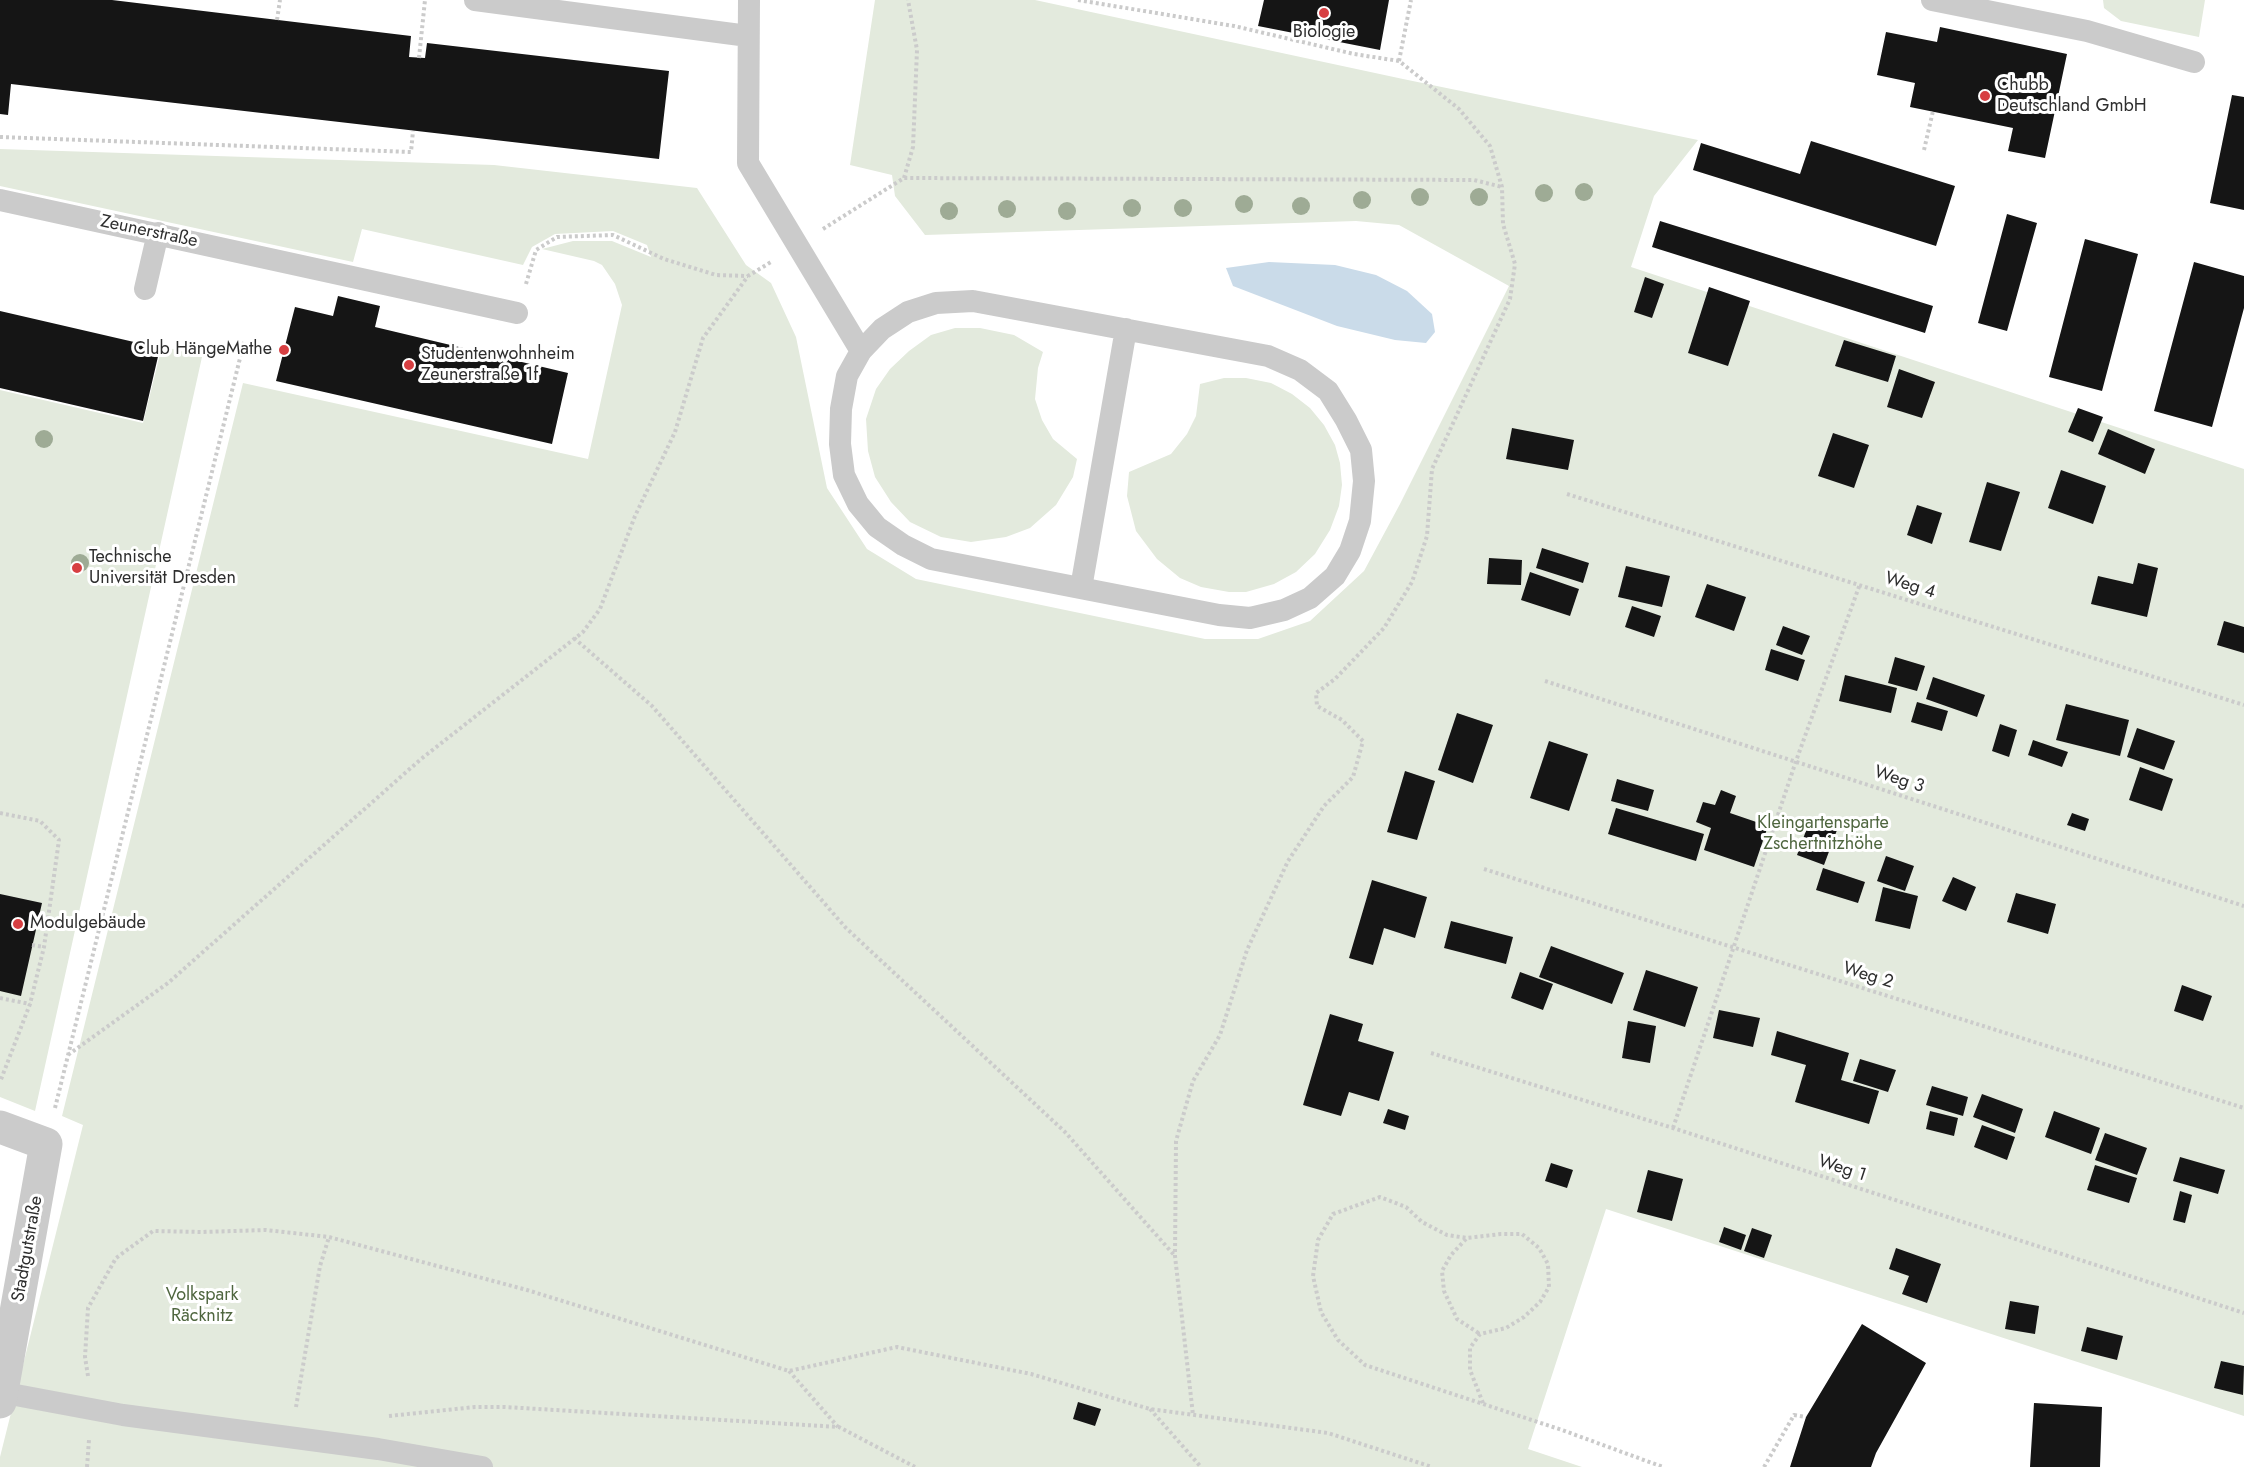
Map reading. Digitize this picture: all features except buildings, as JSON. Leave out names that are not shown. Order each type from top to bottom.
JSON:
[{"type":"street","points":[[0,1127],[46,1144]]},
{"type":"street","name":"Stadtgutstraße","points":[[1,1395],[46,1144]]},
{"type":"lane","points":[[476,0],[748,36]]},
{"type":"lane","points":[[749,0],[748,163],[861,351]]},
{"type":"lane","points":[[1932,0],[2087,31],[2194,62]]},
{"type":"lane","name":"Zeunerstraße","points":[[0,200],[517,313]]},
{"type":"lane","points":[[145,289],[158,234]]},
{"type":"lane","points":[[973,301],[1126,329],[1268,356],[1300,370],[1328,391],[1347,420],[1361,450],[1364,481],[1360,521],[1350,551],[1335,576],[1310,598],[1284,610],[1250,618],[1219,615],[930,559],[903,545],[877,527],[858,504],[844,475],[840,444],[841,409],[847,376],[861,351],[882,329],[908,312],[936,303],[973,301]]},
{"type":"lane","points":[[1081,588],[1126,329]]},
{"type":"lane","points":[[1,1395],[92,1408],[123,1415],[378,1449],[482,1467]]},
{"type":"path","points":[[277,20],[280,0]]},
{"type":"path","points":[[419,58],[425,0]]},
{"type":"path","points":[[904,178],[913,147],[917,50],[908,0]]},
{"type":"path","points":[[1399,61],[1411,0]]},
{"type":"path","points":[[1924,150],[1933,111]]},
{"type":"path","points":[[0,137],[411,152],[412,131]]},
{"type":"path","points":[[820,231],[904,178],[1474,180],[1502,188]]},
{"type":"path","points":[[517,313],[536,250],[556,237],[613,235],[664,259],[716,275],[748,276]]},
{"type":"path","points":[[68,1055],[168,983],[421,759],[583,632],[600,609],[635,516],[675,432],[703,338],[748,276],[768,264]]},
{"type":"path","points":[[46,1144],[244,342]]},
{"type":"path","name":"Weg 4","points":[[1567,494],[2244,705]]},
{"type":"path","points":[[1673,1128],[1796,761],[1860,584]]},
{"type":"path","points":[[574,638],[652,706],[846,928],[1065,1132],[1175,1256]]},
{"type":"path","name":"Weg 3","points":[[1545,681],[2244,906]]},
{"type":"path","points":[[0,813],[40,821],[59,840],[44,947],[30,1004],[0,1082]]},
{"type":"path","name":"Weg 2","points":[[1484,868],[2244,1108]]},
{"type":"path","points":[[32,945],[44,947]]},
{"type":"path","points":[[0,998],[30,1004]]},
{"type":"path","name":"Weg 1","points":[[1431,1053],[1673,1128],[2244,1312]]},
{"type":"path","points":[[1483,1403],[1470,1370],[1470,1348],[1480,1334],[1506,1328],[1524,1317],[1540,1302],[1549,1287],[1548,1264],[1539,1248],[1522,1234],[1467,1238],[1447,1235],[1422,1222],[1406,1207],[1380,1197],[1333,1214],[1317,1239],[1313,1276],[1321,1312],[1338,1340],[1365,1365],[1483,1403],[1663,1467]]},
{"type":"path","points":[[92,1408],[85,1357],[88,1308],[116,1258],[153,1231],[266,1230],[329,1237],[528,1290],[789,1371],[897,1347],[1031,1374],[1150,1409],[1328,1433],[1432,1467]]},
{"type":"path","points":[[294,1417],[320,1266],[329,1237]]},
{"type":"path","points":[[1467,1238],[1450,1256],[1442,1271],[1444,1291],[1457,1319],[1480,1334]]},
{"type":"path","points":[[789,1371],[839,1427],[915,1467]]},
{"type":"path","points":[[381,1417],[475,1407],[505,1407],[839,1427]]},
{"type":"path","points":[[1150,1409],[1201,1467]]},
{"type":"path","points":[[1764,1467],[1794,1415],[1806,1417]]},
{"type":"green space","points":[[875,0],[1035,0],[1698,140],[1654,196],[1631,267],[2244,469],[2244,1416],[1606,1209],[1528,1449],[1582,1467],[0,1467],[0,1457],[83,1125],[62,1116],[243,383],[588,459],[622,305],[615,284],[602,265],[594,261],[542,249],[573,241],[612,241],[651,257],[647,245],[613,231],[555,234],[532,247],[523,265],[362,229],[353,262],[0,186],[0,149],[494,165],[697,188],[746,265],[771,283],[796,337],[827,488],[867,549],[916,579],[1205,639],[1258,639],[1310,621],[1364,571],[1509,286],[1399,225],[1356,221],[925,235],[895,196],[892,175],[850,165]]},
{"type":"green space","points":[[2103,0],[2205,0],[2199,37],[2121,21],[2104,8]]},
{"type":"green space","points":[[955,328],[980,328],[1014,335],[1043,352],[1038,368],[1035,399],[1042,420],[1053,439],[1077,459],[1073,477],[1056,505],[1030,528],[1006,537],[971,542],[941,537],[910,522],[891,502],[875,477],[868,451],[866,419],[876,389],[890,369],[931,335]]},
{"type":"green space","name":"Technische Universität Dresden","points":[[162,346],[202,357],[35,1111],[0,1097],[0,390],[143,423]]},
{"type":"green space","points":[[1224,378],[1246,378],[1271,383],[1292,394],[1310,408],[1324,425],[1335,445],[1340,463],[1342,485],[1339,506],[1330,530],[1315,554],[1296,572],[1274,584],[1246,592],[1229,592],[1201,587],[1180,578],[1157,559],[1136,531],[1127,496],[1129,472],[1171,454],[1187,434],[1196,416],[1200,384]]},
{"type":"water","points":[[1269,262],[1335,265],[1376,275],[1407,291],[1432,314],[1435,332],[1426,343],[1395,340],[1337,326],[1233,286],[1226,268]]},
{"type":"place","name":"Biologie","points":[[1324,13]]},
{"type":"place","name":"Chubb Deutschland GmbH","points":[[1985,96]]},
{"type":"place","name":"Club HängeMathe","points":[[284,350]]},
{"type":"place","name":"Studentenwohnheim Zeunerstraße 1f","points":[[409,365]]},
{"type":"place","name":"Technische Universität Dresden","points":[[77,568]]},
{"type":"place","name":"Modulgebäude","points":[[18,924]]},
{"type":"park label","name":"Kleingartensparte Zschertnitzhöhe","points":[[1823,834]]},
{"type":"park label","name":"Volkspark Räcknitz","points":[[202,1306]]}]
